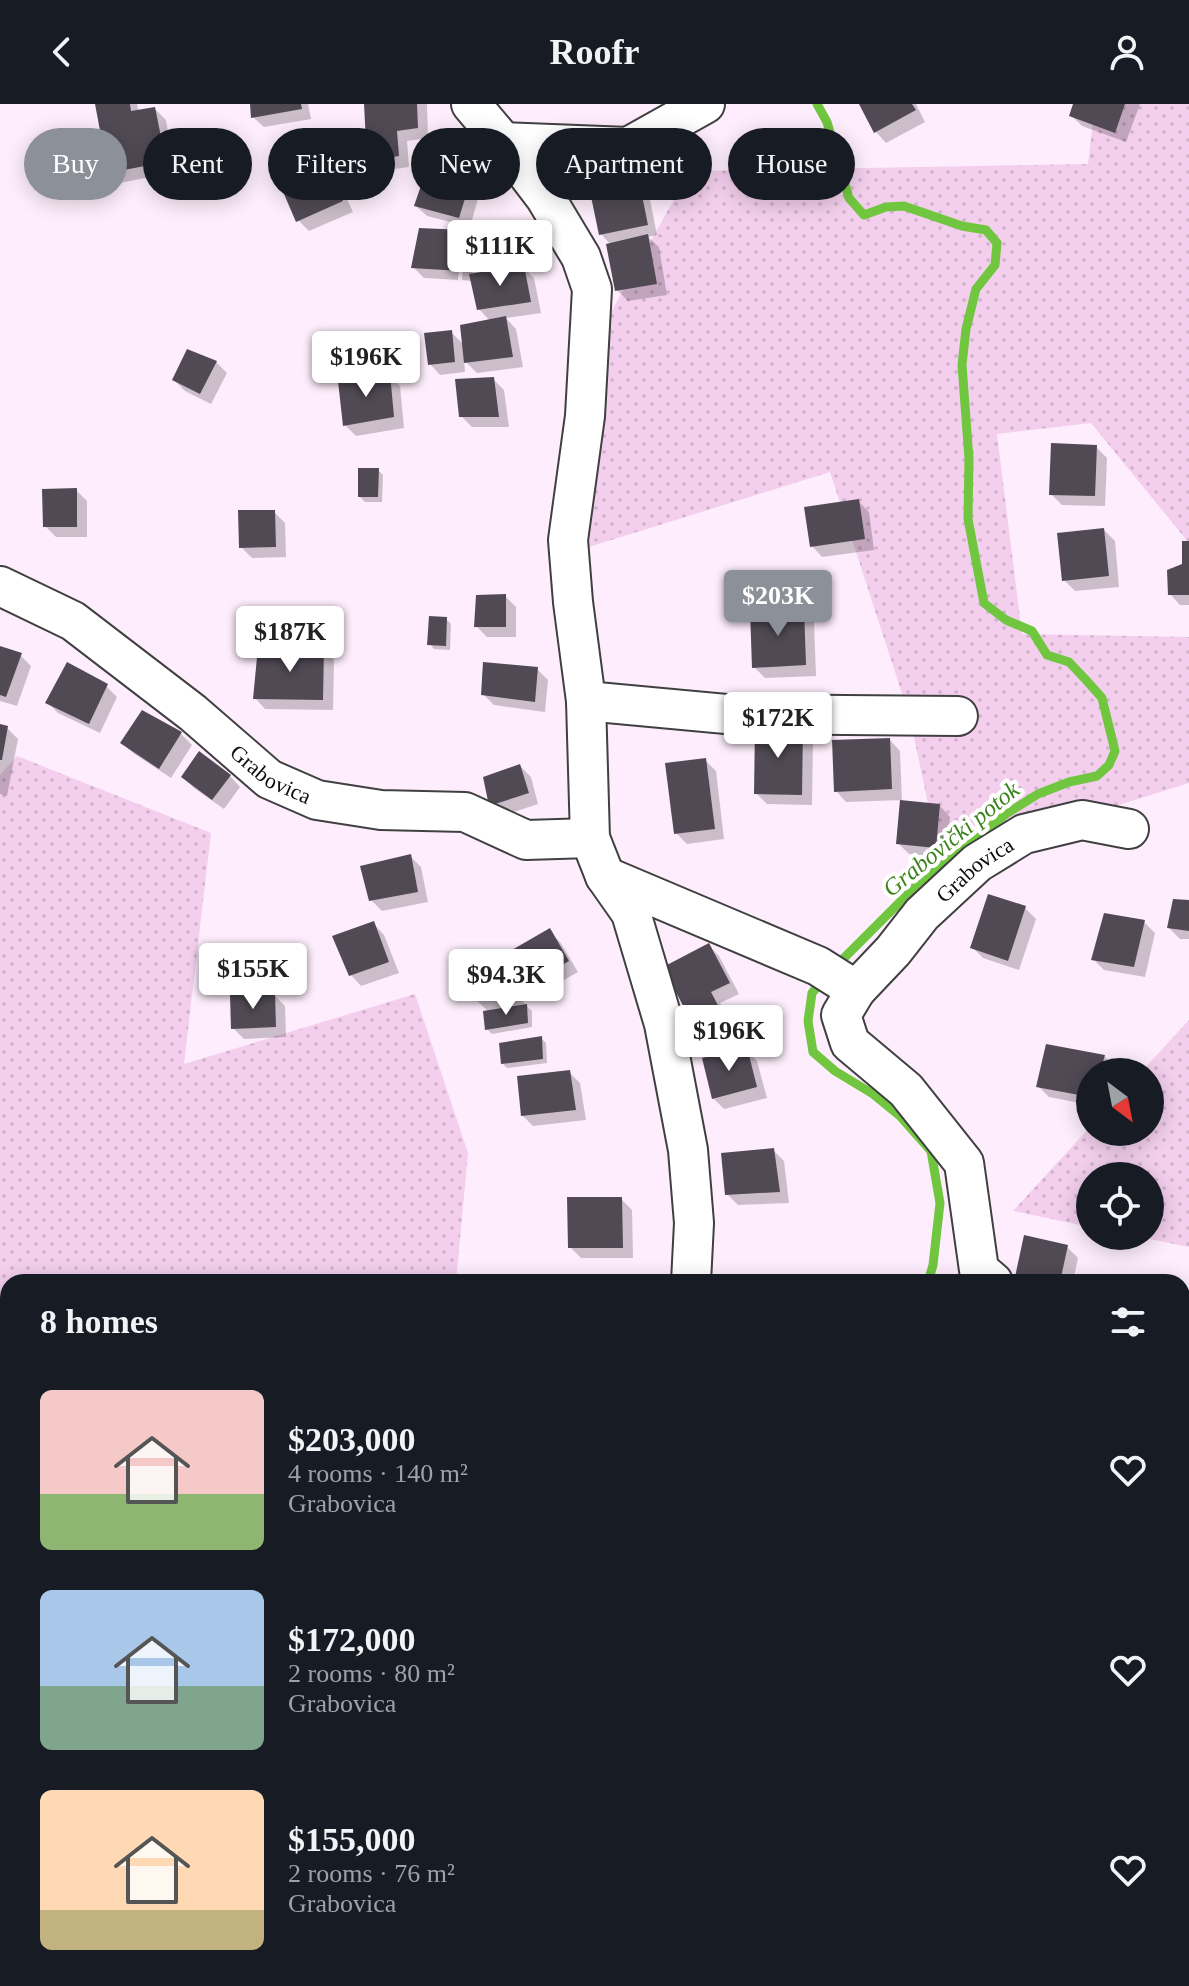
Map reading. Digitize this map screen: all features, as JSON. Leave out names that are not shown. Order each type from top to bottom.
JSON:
[{"type":"street","points":[[471,104],[491,128]]},
{"type":"street","points":[[520,143],[628,147],[705,104]]},
{"type":"street","points":[[520,164],[545,197],[581,257],[592,289],[585,416],[568,540],[586,701],[590,838],[605,876],[631,913],[664,1024],[688,1150],[694,1223],[691,1274]]},
{"type":"street","name":"Grabovica","points":[[0,586],[73,621],[193,713],[269,779],[317,800],[381,810],[465,812],[526,840],[590,838]]},
{"type":"street","points":[[586,701],[726,714],[958,716]]},
{"type":"street","name":"Grabovica","points":[[980,1274],[964,1163],[906,1090],[850,1043],[841,1015],[838,979],[893,951],[922,914],[977,863],[1024,834],[1082,820],[1129,829]]},
{"type":"street","points":[[605,876],[838,979]]},
{"type":"shaded area","points":[[1095,104],[1189,104],[1189,543],[1091,423],[997,434],[1022,634],[1189,637],[1189,783],[940,861],[910,718],[830,472],[576,551],[588,353],[674,200],[712,200],[712,171],[728,170],[728,200],[855,200],[855,168],[1088,164]]},
{"type":"shaded area","points":[[17,756],[211,833],[184,1064],[415,994],[468,1153],[457,1274],[0,1274],[0,775]]},
{"type":"shaded area","points":[[1189,1020],[1189,1247],[1164,1242],[1164,1162],[1076,1162],[1076,1224],[1013,1211],[1076,1142],[1076,1146],[1164,1146],[1164,1058],[1154,1058]]},
{"type":"building","points":[[95,104],[130,104],[131,111],[155,107],[159,128],[143,128],[143,166],[127,169],[127,128],[100,128]]},
{"type":"building","points":[[250,104],[301,104],[302,109],[251,118]]},
{"type":"building","points":[[364,104],[417,104],[418,128],[397,131],[399,156],[395,157],[395,128],[365,128]]},
{"type":"building","points":[[859,104],[912,104],[916,110],[874,133]]},
{"type":"building","points":[[1073,104],[1125,104],[1115,133],[1069,116]]},
{"type":"building","points":[[287,200],[343,200],[343,201],[296,222]]},
{"type":"building","points":[[416,200],[465,200],[459,218],[414,206]]},
{"type":"building","points":[[592,200],[643,200],[648,225],[599,235]]},
{"type":"building","points":[[419,228],[465,230],[461,271],[411,268]]},
{"type":"building","points":[[648,234],[657,284],[615,291],[606,244]]},
{"type":"building","points":[[524,265],[531,302],[477,310],[469,274]]},
{"type":"building","points":[[506,316],[513,357],[464,363],[460,325]]},
{"type":"building","points":[[452,330],[455,362],[428,365],[424,333]]},
{"type":"building","points":[[187,349],[217,361],[200,394],[172,380]]},
{"type":"building","points":[[390,373],[394,417],[343,426],[338,381]]},
{"type":"building","points":[[494,377],[499,417],[459,417],[455,379]]},
{"type":"building","points":[[1051,443],[1097,445],[1095,496],[1049,495]]},
{"type":"building","points":[[358,468],[379,468],[378,497],[358,497]]},
{"type":"building","points":[[77,488],[77,527],[43,527],[42,489]]},
{"type":"building","points":[[859,499],[865,539],[810,547],[804,507]]},
{"type":"building","points":[[238,510],[275,510],[276,547],[239,548]]},
{"type":"building","points":[[1104,528],[1109,576],[1062,581],[1057,533]]},
{"type":"building","points":[[1182,541],[1189,541],[1189,595],[1168,595],[1167,570],[1182,564]]},
{"type":"building","points":[[506,594],[506,627],[474,627],[476,595]]},
{"type":"building","points":[[804,608],[806,665],[752,668],[750,610]]},
{"type":"building","points":[[429,616],[447,617],[446,646],[427,645]]},
{"type":"building","points":[[0,646],[22,653],[6,697],[0,695]]},
{"type":"building","points":[[258,647],[324,647],[323,700],[253,699]]},
{"type":"building","points":[[67,662],[108,684],[89,724],[45,703]]},
{"type":"building","points":[[483,662],[538,667],[535,702],[481,695]]},
{"type":"building","points":[[142,710],[182,732],[159,769],[120,743]]},
{"type":"building","points":[[0,724],[8,726],[2,760],[0,760]]},
{"type":"building","points":[[755,726],[803,727],[802,795],[754,794]]},
{"type":"building","points":[[890,738],[892,789],[834,792],[832,740]]},
{"type":"building","points":[[199,751],[231,775],[212,800],[181,777]]},
{"type":"building","points":[[706,758],[715,829],[674,834],[665,763]]},
{"type":"building","points":[[520,764],[529,793],[489,806],[483,777]]},
{"type":"building","points":[[900,800],[940,804],[936,848],[896,844]]},
{"type":"building","points":[[411,854],[418,892],[369,901],[360,866]]},
{"type":"building","points":[[988,894],[1026,906],[1008,961],[970,948]]},
{"type":"building","points":[[1173,899],[1189,900],[1189,931],[1167,928]]},
{"type":"building","points":[[1104,913],[1145,920],[1134,967],[1091,960]]},
{"type":"building","points":[[374,921],[389,962],[349,976],[332,936]]},
{"type":"building","points":[[550,928],[569,961],[524,986],[505,954]]},
{"type":"building","points":[[709,943],[730,983],[711,992],[722,1013],[694,1027],[663,967]]},
{"type":"building","points":[[495,962],[516,993],[474,1000],[468,975]]},
{"type":"building","points":[[275,993],[276,1027],[231,1029],[230,994]]},
{"type":"building","points":[[527,1004],[528,1023],[485,1030],[483,1011]]},
{"type":"building","points":[[542,1036],[543,1059],[501,1064],[499,1043]]},
{"type":"building","points":[[1046,1044],[1105,1055],[1104,1058],[1076,1058],[1076,1094],[1036,1087]]},
{"type":"building","points":[[747,1047],[757,1087],[712,1099],[702,1058]]},
{"type":"building","points":[[570,1070],[576,1110],[521,1116],[517,1076]]},
{"type":"building","points":[[774,1148],[780,1192],[725,1195],[721,1153]]},
{"type":"building","points":[[567,1197],[622,1197],[623,1248],[568,1248]]},
{"type":"building","points":[[1024,1235],[1068,1245],[1062,1274],[1016,1274]]},
{"type":"waterway","name":"Grabovički potok","points":[[817,104],[827,122],[849,198],[864,215],[886,207],[904,206],[962,226],[986,230],[997,243],[995,265],[976,289],[966,329],[962,365],[969,459],[968,519],[984,603],[1006,620],[1032,631],[1047,655],[1069,662],[1102,698],[1115,751],[1109,765],[1097,776],[1069,782],[1038,794],[1006,814],[915,887],[834,968]]},
{"type":"waterway","name":"Grabovički potok","points":[[824,979],[812,993],[808,1021],[813,1052],[900,1116],[931,1151],[940,1203],[930,1274]]}]
